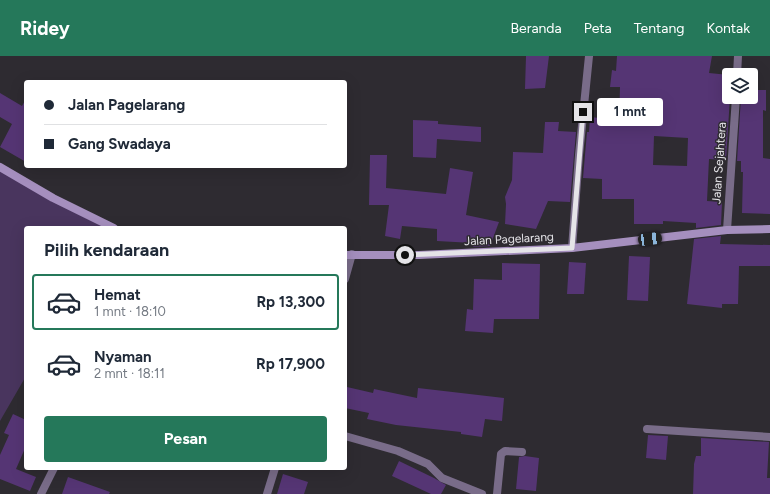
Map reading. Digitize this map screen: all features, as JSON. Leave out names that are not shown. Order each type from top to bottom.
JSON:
[{"type":"street","points":[[572,248],[578,155],[589,56]]},
{"type":"street","points":[[737,68],[738,56]]},
{"type":"street","name":"Jalan Sejahtera","points":[[727,230],[736,104]]},
{"type":"street","points":[[0,167],[53,198],[110,226]]},
{"type":"street","name":"Jalan Pagelarang","points":[[349,254],[419,256],[572,248],[727,230],[770,229]]},
{"type":"street","points":[[347,266],[349,254]]},
{"type":"street","points":[[647,429],[770,437]]},
{"type":"street","points":[[347,437],[398,451],[428,464],[442,478],[482,494]]},
{"type":"street","points":[[497,494],[501,454],[505,451],[522,452]]},
{"type":"street","points":[[41,494],[53,470]]},
{"type":"street","points":[[267,494],[274,470]]},
{"type":"shaded area","points":[[0,171],[106,226],[24,226],[24,379],[0,421]]},
{"type":"building","points":[[526,56],[549,56],[545,88],[525,89]]},
{"type":"building","points":[[617,56],[712,56],[709,73],[722,74],[722,104],[730,104],[726,160],[709,159],[707,201],[722,202],[721,225],[696,228],[696,223],[663,221],[663,224],[634,224],[634,199],[602,199],[602,179],[583,178],[587,132],[589,132],[590,117],[619,120],[620,87],[610,87],[612,70],[616,71]],"holes":[[[654,136],[688,138],[687,166],[653,165]]]},
{"type":"building","points":[[758,90],[766,90],[766,111],[763,110],[763,158],[770,159],[770,214],[742,213],[743,172],[741,172],[741,161],[737,161],[741,104],[758,104]]},
{"type":"building","points":[[0,93],[22,106],[24,102],[24,161],[0,147],[12,124],[0,117]]},
{"type":"building","points":[[413,120],[438,121],[438,124],[481,127],[481,142],[437,139],[436,158],[413,157]]},
{"type":"building","points":[[545,122],[559,122],[558,131],[576,132],[570,202],[548,201],[536,229],[505,224],[505,197],[512,180],[513,152],[543,153]]},
{"type":"building","points":[[370,155],[387,155],[386,188],[446,194],[450,168],[473,172],[466,215],[499,222],[490,246],[473,247],[473,243],[437,241],[437,229],[402,226],[400,239],[385,236],[389,205],[369,205]]},
{"type":"building","points":[[721,236],[720,244],[770,245],[770,266],[739,266],[738,304],[722,304],[722,308],[687,304],[694,239]]},
{"type":"building","points":[[629,256],[650,257],[648,301],[627,300]]},
{"type":"building","points":[[569,262],[586,263],[584,294],[567,294]]},
{"type":"building","points":[[502,263],[540,264],[539,319],[494,319],[493,333],[465,331],[467,309],[473,310],[474,279],[502,280]]},
{"type":"building","points":[[347,387],[373,393],[374,389],[417,398],[418,388],[504,398],[502,421],[485,419],[482,437],[461,434],[461,432],[396,425],[367,419],[369,413],[347,408]]},
{"type":"building","points":[[13,414],[24,419],[24,451],[16,469],[36,477],[30,491],[0,479],[0,455],[9,435],[4,433]]},
{"type":"building","points":[[648,435],[668,436],[666,460],[646,458]]},
{"type":"building","points":[[701,438],[769,442],[767,478],[770,478],[770,494],[693,494],[694,464],[696,456],[701,456]]},
{"type":"building","points":[[525,456],[539,458],[536,491],[516,489],[519,457]]},
{"type":"building","points":[[399,461],[446,485],[441,494],[431,494],[392,476]]},
{"type":"building","points":[[283,474],[308,482],[304,494],[277,494]]},
{"type":"building","points":[[68,477],[110,492],[109,494],[62,494]]},
{"type":"route","points":[[405,255],[419,256],[572,248],[578,155],[583,112]]}]
